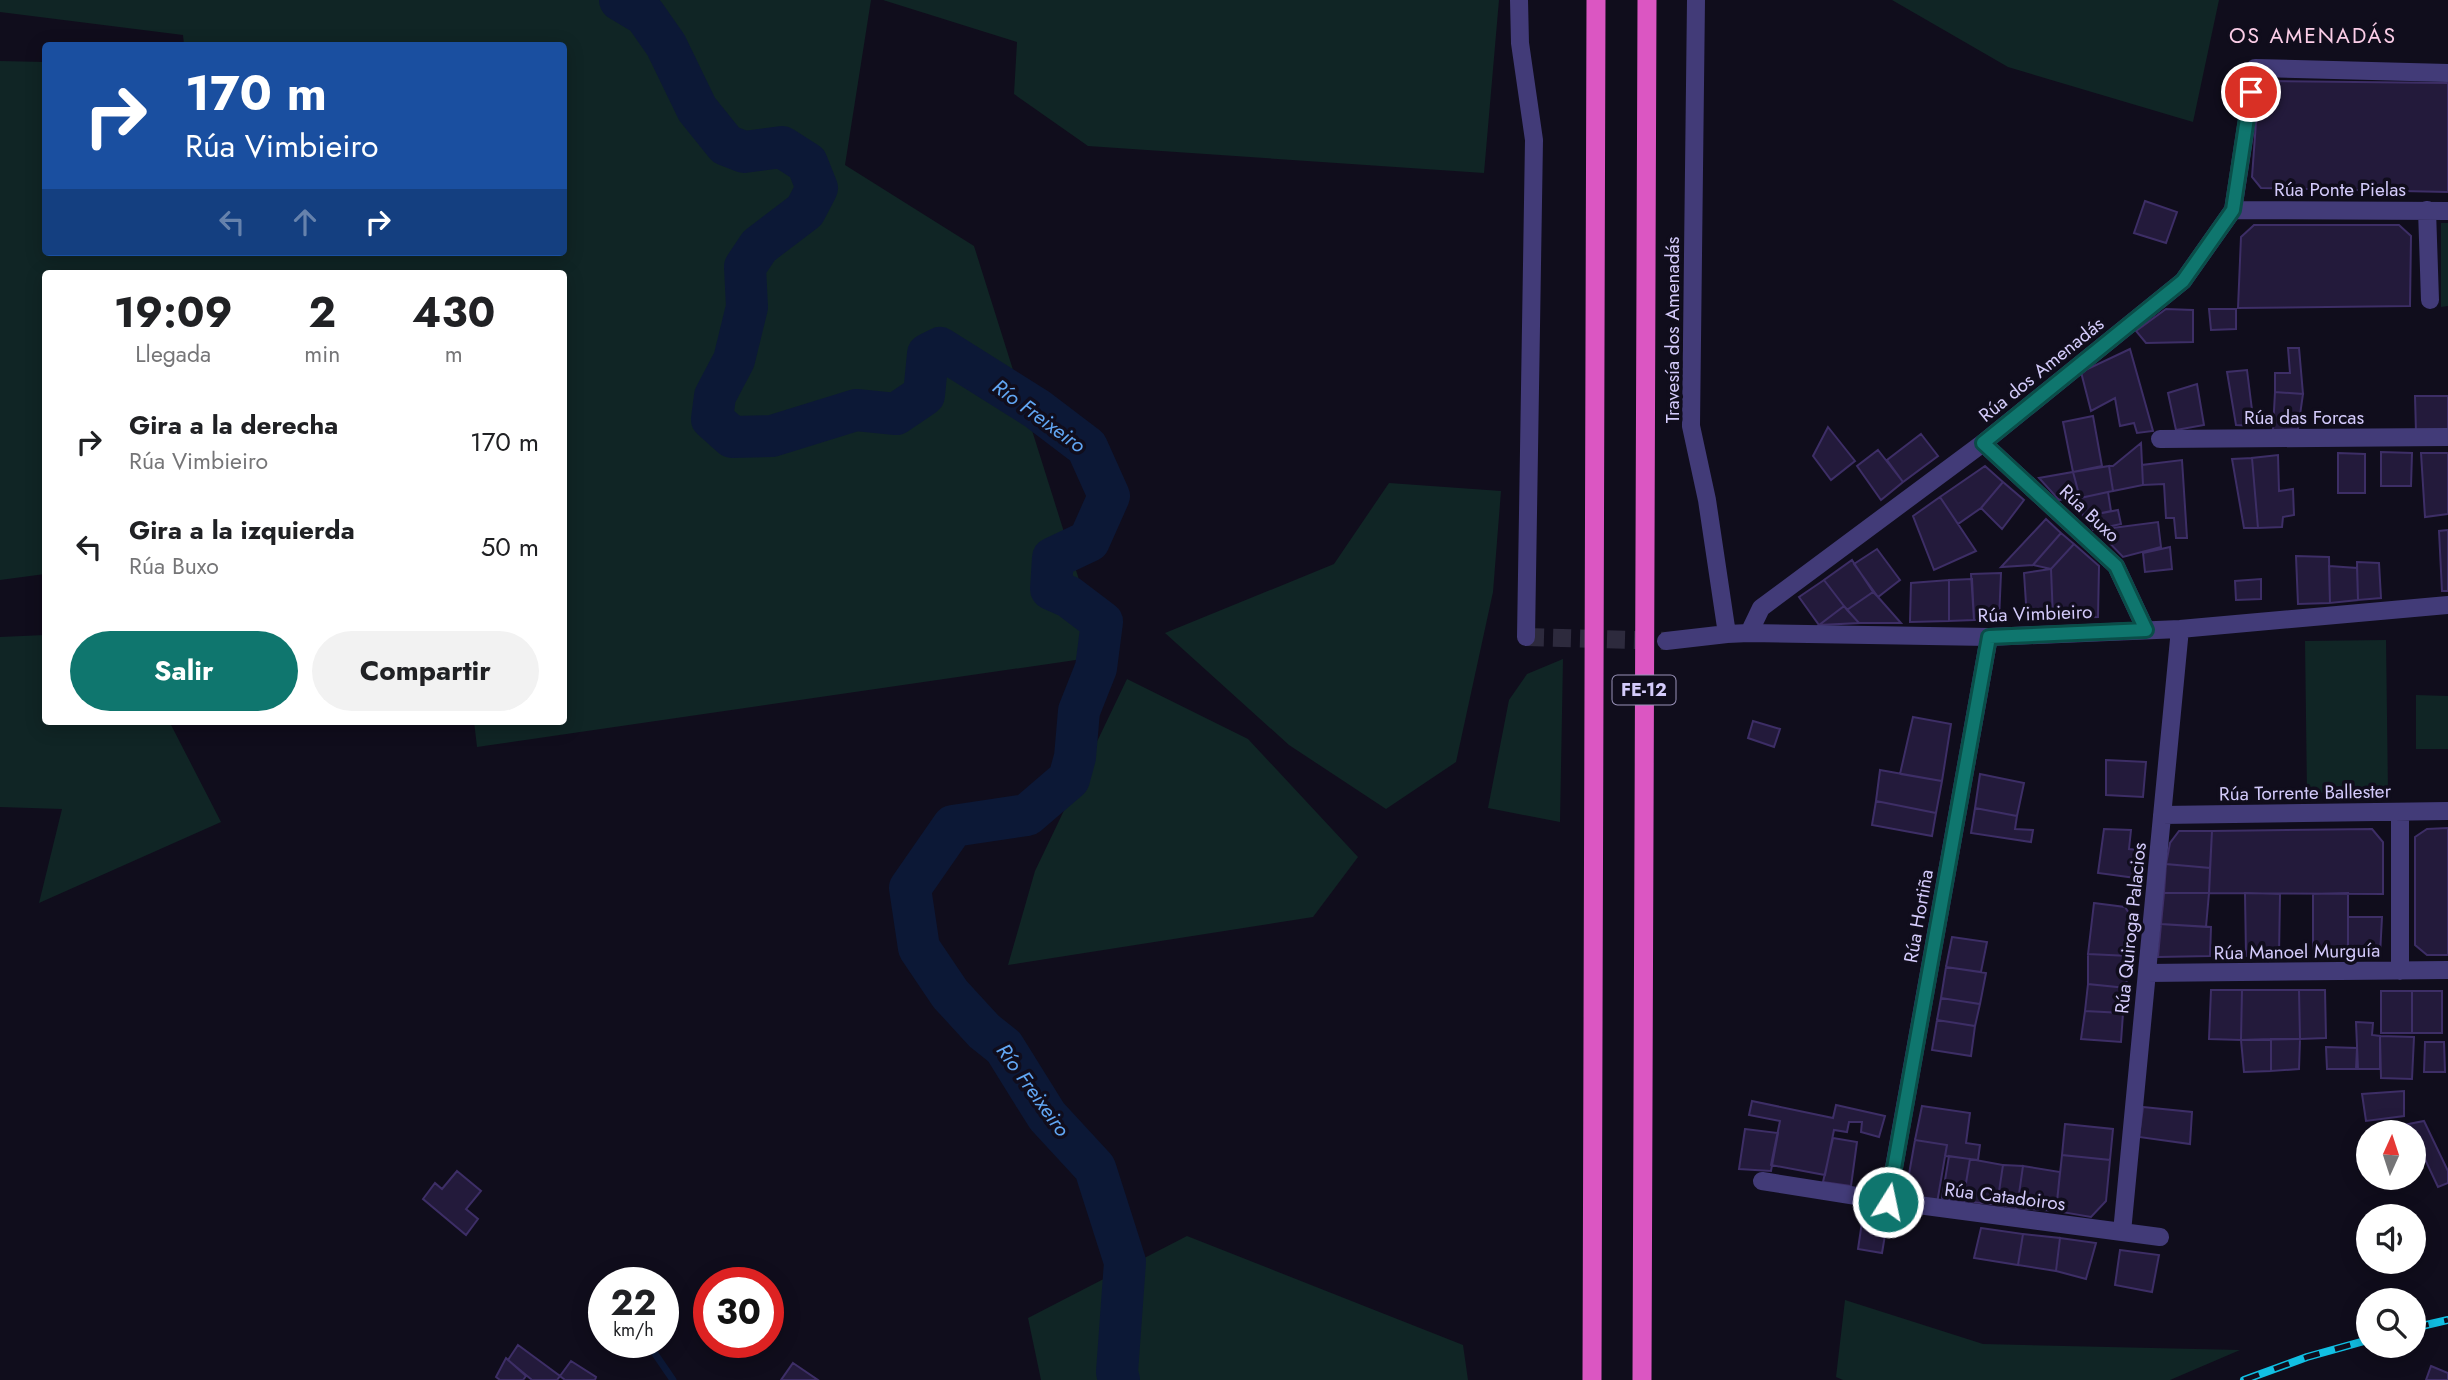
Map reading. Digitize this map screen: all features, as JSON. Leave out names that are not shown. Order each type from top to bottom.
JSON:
[{"type":"highway","name":"FE-12","points":[[1592,1380],[1596,0]]},
{"type":"highway","name":"FE-12","points":[[1642,1380],[1647,0]]},
{"type":"street","points":[[1519,0],[1520,43],[1534,140],[1526,637]]},
{"type":"street","name":"Travesía dos Amenadás","points":[[1696,0],[1691,426],[1707,500],[1727,634]]},
{"type":"street","name":"Rúa dos Amenadás","points":[[1749,633],[1760,608],[1983,443],[2183,281],[2233,210],[2255,68],[2448,73]]},
{"type":"street","name":"Rúa Ponte Pielas","points":[[2233,210],[2448,211]]},
{"type":"street","points":[[2427,210],[2430,300]]},
{"type":"street","name":"Rúa das Forcas","points":[[2160,439],[2448,437]]},
{"type":"street","name":"Rúa Buxo","points":[[1983,443],[2116,566],[2146,630]]},
{"type":"street","name":"Rúa Vimbieiro","points":[[1749,633],[1989,637],[2180,629],[2448,605]]},
{"type":"street","name":"Rúa Quiroga Palacios","points":[[2122,1232],[2180,629]]},
{"type":"street","points":[[1666,641],[1749,633]]},
{"type":"street","name":"Rúa Hortiña","points":[[1888,1202],[1989,637]]},
{"type":"street","points":[[2400,811],[2400,971]]},
{"type":"street","name":"Rúa Torrente Ballester","points":[[2162,815],[2448,811]]},
{"type":"street","name":"Rúa Manoel Murguía","points":[[2147,973],[2448,970]]},
{"type":"street","name":"Rúa Catadoiros","points":[[1762,1181],[1888,1202],[2160,1237]]},
{"type":"green space","points":[[0,0],[871,0],[845,165],[974,246],[1103,656],[477,747],[474,725],[567,725],[567,270],[42,270],[42,574],[0,580],[0,61],[42,62],[42,256],[567,256],[567,42],[184,42],[183,35],[0,12]]},
{"type":"green space","points":[[883,0],[1499,0],[1484,173],[1088,146],[1014,94],[1017,42]]},
{"type":"green space","points":[[1892,0],[2219,0],[2193,122],[2008,67]]},
{"type":"green space","points":[[2441,223],[2448,223],[2448,306],[2441,307]]},
{"type":"green space","points":[[1389,483],[1501,491],[1493,592],[1456,762],[1386,809],[1289,745],[1165,633],[1334,564]]},
{"type":"green space","points":[[42,635],[42,725],[171,725],[221,822],[39,903],[62,809],[0,807],[0,637]]},
{"type":"green space","points":[[2386,640],[2388,792],[2307,793],[2305,641]]},
{"type":"green space","points":[[1563,659],[1560,822],[1488,808],[1509,700],[1527,674]]},
{"type":"green space","points":[[1127,679],[1248,739],[1358,857],[1313,917],[1008,965],[1035,871]]},
{"type":"green space","points":[[2416,695],[2448,696],[2448,749],[2416,749]]},
{"type":"green space","points":[[1187,1236],[1463,1345],[1468,1380],[1041,1380],[1028,1318]]},
{"type":"green space","points":[[1845,1300],[1983,1344],[2240,1350],[2170,1380],[1843,1380],[1836,1377]]},
{"type":"building","points":[[2272,81],[2448,83],[2448,192],[2261,188],[2252,177],[2258,95]]},
{"type":"building","points":[[2145,201],[2177,212],[2166,243],[2134,233]]},
{"type":"building","points":[[2254,225],[2399,225],[2411,236],[2410,306],[2238,308],[2241,237]]},
{"type":"building","points":[[2166,309],[2193,310],[2193,342],[2146,343],[2136,331]]},
{"type":"building","points":[[2209,309],[2236,309],[2236,329],[2211,330]]},
{"type":"building","points":[[2288,348],[2299,348],[2303,394],[2275,392],[2275,373],[2290,373]]},
{"type":"building","points":[[2130,349],[2153,431],[2137,433],[2134,423],[2120,426],[2115,398],[2091,411],[2081,372]]},
{"type":"building","points":[[2247,370],[2254,426],[2236,425],[2227,372]]},
{"type":"building","points":[[2197,384],[2204,425],[2176,430],[2168,393]]},
{"type":"building","points":[[2275,392],[2303,394],[2298,429],[2273,430]]},
{"type":"building","points":[[2415,396],[2448,396],[2448,431],[2416,432]]},
{"type":"building","points":[[2093,416],[2102,466],[2073,472],[2063,422]]},
{"type":"building","points":[[1828,427],[1855,461],[1831,480],[1813,456]]},
{"type":"building","points":[[1921,434],[1938,456],[1903,482],[1887,460]]},
{"type":"building","points":[[2141,443],[2143,485],[2113,491],[2109,466],[2113,466]]},
{"type":"building","points":[[1878,450],[1903,482],[1881,500],[1857,466]]},
{"type":"building","points":[[2381,452],[2412,453],[2411,486],[2381,486]]},
{"type":"building","points":[[2338,453],[2365,454],[2365,493],[2338,493]]},
{"type":"building","points":[[2421,453],[2448,453],[2448,514],[2425,517]]},
{"type":"building","points":[[2278,455],[2279,491],[2293,489],[2294,515],[2283,517],[2282,527],[2258,528],[2252,458]]},
{"type":"building","points":[[2252,458],[2258,528],[2244,528],[2232,459]]},
{"type":"building","points":[[2182,460],[2187,538],[2176,538],[2174,518],[2166,518],[2164,484],[2143,485],[2142,465]]},
{"type":"building","points":[[1985,466],[2003,482],[1981,508],[1958,524],[1940,497]]},
{"type":"building","points":[[2109,466],[2113,491],[2080,498],[2073,472]]},
{"type":"building","points":[[2073,472],[2080,498],[2059,500],[2039,478]]},
{"type":"building","points":[[2003,482],[2024,500],[2002,529],[1981,508]]},
{"type":"building","points":[[2108,492],[2111,511],[2083,517],[2080,498]]},
{"type":"building","points":[[1940,497],[1976,551],[1934,570],[1913,516]]},
{"type":"building","points":[[2118,510],[2121,524],[2093,530],[2087,516]]},
{"type":"building","points":[[2046,519],[2061,533],[2033,565],[2001,567]]},
{"type":"building","points":[[2158,522],[2161,547],[2123,557],[2097,530]]},
{"type":"building","points":[[2448,530],[2448,591],[2442,591],[2439,531]]},
{"type":"building","points":[[2061,533],[2074,544],[2051,569],[2033,565]]},
{"type":"building","points":[[2074,544],[2099,566],[2098,617],[2053,618],[2051,569]]},
{"type":"building","points":[[2170,547],[2172,569],[2145,572],[2143,553]]},
{"type":"building","points":[[1877,549],[1900,580],[1878,597],[1854,564]]},
{"type":"building","points":[[2296,556],[2329,557],[2330,603],[2298,604]]},
{"type":"building","points":[[1852,560],[1873,592],[1847,610],[1824,580]]},
{"type":"building","points":[[2357,562],[2379,563],[2381,598],[2358,600]]},
{"type":"building","points":[[2329,566],[2357,568],[2358,600],[2330,603]]},
{"type":"building","points":[[2051,569],[2053,618],[2027,619],[2024,573]]},
{"type":"building","points":[[2001,573],[1999,620],[1974,620],[1971,574]]},
{"type":"building","points":[[1972,579],[1974,620],[1949,621],[1949,580]]},
{"type":"building","points":[[2261,579],[2261,599],[2236,600],[2235,581]]},
{"type":"building","points":[[1824,580],[1844,606],[1819,625],[1799,597]]},
{"type":"building","points":[[1949,580],[1949,621],[1910,622],[1911,583]]},
{"type":"building","points":[[1873,592],[1901,623],[1859,623],[1847,610]]},
{"type":"building","points":[[1844,606],[1859,623],[1819,625]]},
{"type":"building","points":[[1913,717],[1951,724],[1942,781],[1900,774]]},
{"type":"building","points":[[1753,721],[1780,729],[1774,747],[1748,738]]},
{"type":"building","points":[[2106,760],[2146,762],[2143,797],[2106,795]]},
{"type":"building","points":[[1880,770],[1942,781],[1936,813],[1876,801]]},
{"type":"building","points":[[1980,774],[2024,783],[2017,816],[1975,808]]},
{"type":"building","points":[[1876,801],[1936,813],[1932,836],[1872,825]]},
{"type":"building","points":[[1975,808],[2017,816],[2015,829],[2033,830],[2031,842],[1971,833]]},
{"type":"building","points":[[2448,828],[2448,955],[2427,955],[2415,945],[2415,837],[2427,829]]},
{"type":"building","points":[[2104,829],[2131,830],[2129,849],[2138,850],[2136,878],[2098,873]]},
{"type":"building","points":[[2372,829],[2383,842],[2383,894],[2209,893],[2212,831]]},
{"type":"building","points":[[2179,831],[2212,831],[2210,868],[2166,864],[2170,843]]},
{"type":"building","points":[[2166,864],[2210,868],[2209,893],[2164,893]]},
{"type":"building","points":[[2164,893],[2209,893],[2206,927],[2161,924]]},
{"type":"building","points":[[2245,893],[2280,894],[2279,956],[2246,956]]},
{"type":"building","points":[[2348,893],[2348,955],[2313,956],[2313,894]]},
{"type":"building","points":[[2094,903],[2125,907],[2132,918],[2129,956],[2088,954]]},
{"type":"building","points":[[2348,917],[2382,917],[2380,955],[2348,955]]},
{"type":"building","points":[[2161,924],[2211,927],[2210,956],[2158,957]]},
{"type":"building","points":[[1952,937],[1987,942],[1981,972],[1946,967]]},
{"type":"building","points":[[2088,954],[2129,956],[2126,988],[2088,984]]},
{"type":"building","points":[[1946,967],[1986,973],[1980,1004],[1941,998]]},
{"type":"building","points":[[2088,984],[2126,988],[2123,1013],[2085,1011]]},
{"type":"building","points":[[2211,990],[2242,990],[2241,1040],[2209,1039]]},
{"type":"building","points":[[2242,990],[2299,990],[2300,1039],[2241,1040]]},
{"type":"building","points":[[2299,990],[2325,990],[2326,1038],[2300,1039]]},
{"type":"building","points":[[2381,991],[2412,991],[2412,1033],[2381,1033]]},
{"type":"building","points":[[2412,991],[2442,991],[2442,1033],[2412,1033]]},
{"type":"building","points":[[1941,998],[1980,1004],[1975,1026],[1937,1020]]},
{"type":"building","points":[[2085,1011],[2123,1013],[2121,1042],[2081,1039]]},
{"type":"building","points":[[1937,1020],[1975,1026],[1971,1056],[1932,1050]]},
{"type":"building","points":[[2356,1022],[2373,1023],[2372,1035],[2380,1036],[2380,1069],[2358,1069]]},
{"type":"building","points":[[2380,1036],[2414,1037],[2412,1079],[2381,1078]]},
{"type":"building","points":[[2271,1039],[2271,1071],[2244,1072],[2241,1040]]},
{"type":"building","points":[[2271,1039],[2300,1039],[2299,1069],[2271,1071]]},
{"type":"building","points":[[2425,1042],[2444,1042],[2445,1072],[2424,1072]]},
{"type":"building","points":[[2326,1047],[2357,1048],[2356,1069],[2327,1069]]},
{"type":"building","points":[[2404,1091],[2404,1116],[2366,1120],[2362,1094]]},
{"type":"building","points":[[1752,1101],[1833,1118],[1836,1105],[1885,1116],[1879,1137],[1861,1132],[1862,1122],[1849,1122],[1847,1132],[1834,1130],[1825,1175],[1771,1165],[1780,1121],[1749,1115]]},
{"type":"building","points":[[1922,1106],[1970,1113],[1966,1143],[1980,1145],[1978,1160],[1945,1156],[1947,1145],[1915,1140]]},
{"type":"building","points":[[2143,1107],[2192,1112],[2190,1144],[2139,1137]]},
{"type":"building","points":[[2065,1124],[2113,1129],[2110,1160],[2062,1155]]},
{"type":"building","points":[[2426,1125],[2448,1171],[2448,1183],[2438,1187],[2426,1161]]},
{"type":"building","points":[[1745,1129],[1778,1133],[1771,1171],[1739,1169]]},
{"type":"building","points":[[1833,1138],[1857,1142],[1851,1186],[1823,1182]]},
{"type":"building","points":[[1915,1140],[1947,1145],[1937,1203],[1905,1197]]},
{"type":"building","points":[[2062,1155],[2110,1160],[2106,1201],[2091,1217],[2056,1211]]},
{"type":"building","points":[[1949,1156],[1970,1159],[1963,1201],[1942,1198]]},
{"type":"building","points":[[1970,1159],[2003,1165],[1997,1205],[1963,1201]]},
{"type":"building","points":[[2003,1165],[2023,1166],[2017,1208],[1997,1205]]},
{"type":"building","points":[[2023,1166],[2060,1172],[2056,1211],[2017,1208]]},
{"type":"building","points":[[457,1171],[481,1191],[466,1209],[478,1219],[466,1235],[423,1199],[435,1183],[442,1189]]},
{"type":"building","points":[[1863,1215],[1888,1217],[1882,1253],[1858,1249]]},
{"type":"building","points":[[1981,1228],[2023,1234],[2018,1265],[1974,1258]]},
{"type":"building","points":[[2023,1234],[2060,1238],[2056,1271],[2018,1265]]},
{"type":"building","points":[[2060,1238],[2096,1243],[2086,1279],[2056,1271]]},
{"type":"building","points":[[2120,1250],[2159,1255],[2152,1292],[2115,1285]]},
{"type":"building","points":[[518,1345],[560,1376],[557,1380],[532,1380],[508,1360]]},
{"type":"building","points":[[506,1358],[526,1376],[523,1380],[500,1380],[496,1377]]},
{"type":"building","points":[[571,1361],[596,1377],[595,1380],[565,1380],[560,1376]]},
{"type":"building","points":[[793,1363],[818,1380],[781,1380]]},
{"type":"building","points":[[2431,1366],[2448,1373],[2448,1380],[2426,1380]]},
{"type":"waterway","name":"Río Freixeiro","points":[[620,0],[645,15],[666,45],[697,109],[726,145],[744,152],[782,147],[807,163],[817,188],[805,211],[759,246],[745,267],[747,307],[734,360],[715,396],[712,419],[732,437],[772,436],[856,410],[896,414],[924,395],[928,354],[940,348],[1037,409],[1087,447],[1109,496],[1089,541],[1053,558],[1051,589],[1069,597],[1102,622],[1096,668],[1079,711],[1075,757],[1069,779],[1027,815],[953,826],[910,888],[919,948],[950,994],[984,1031],[1004,1047],[1047,1116],[1095,1168],[1125,1262],[1117,1372],[1119,1380]]},
{"type":"waterway","points":[[658,1358],[673,1380]]},
{"type":"tunnel","points":[[1526,637],[1666,641]]},
{"type":"railway","points":[[2426,1325],[2448,1320]]},
{"type":"railway","points":[[2244,1380],[2307,1357],[2356,1343]]},
{"type":"district","name":"OS AMENADÁS","points":[[2313,36]]},
{"type":"route","points":[[1888,1202],[1989,637],[2146,630],[2116,566],[1983,443],[2183,281],[2233,210],[2251,92]]}]
